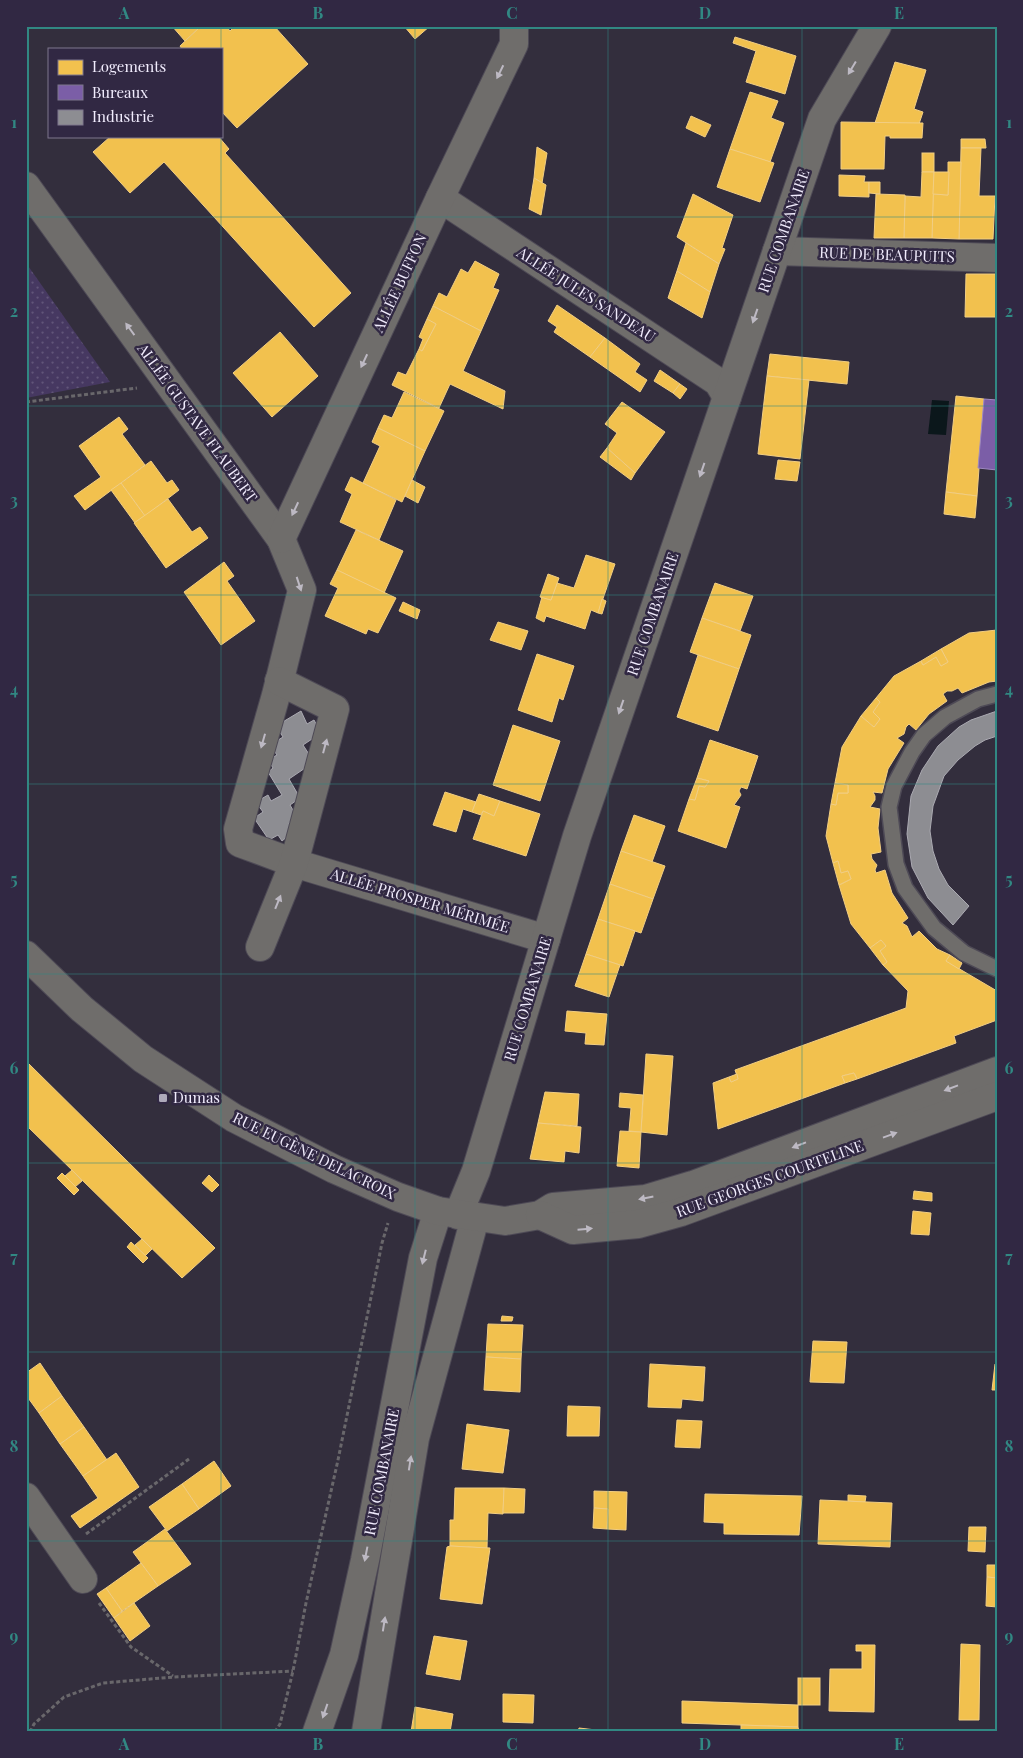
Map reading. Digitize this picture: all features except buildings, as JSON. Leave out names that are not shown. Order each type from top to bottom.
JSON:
[{"type":"street","name":"ALLÉE BUFFON","points":[[281,539],[514,44],[514,26]]},
{"type":"street","name":"RUE COMBANAIRE","points":[[366,1732],[415,1438],[457,1214],[476,1171],[580,826],[822,119],[877,26]]},
{"type":"street","name":"ALLÉE GUSTAVE FLAUBERT","points":[[26,186],[281,539],[302,590],[238,828],[240,843],[294,863]]},
{"type":"street","name":"ALLÉE JULES SANDEAU","points":[[440,198],[718,382],[727,397]]},
{"type":"street","name":"RUE DE BEAUPUITS","points":[[777,251],[997,258]]},
{"type":"street","points":[[260,947],[294,863],[335,709],[279,681]]},
{"type":"street","name":"ALLÉE PROSPER MÉRIMÉE","points":[[294,863],[546,939]]},
{"type":"street","name":"RUE EUGÈNE DELACROIX","points":[[26,956],[82,1009],[143,1059],[234,1118],[334,1169],[398,1197],[457,1214]]},
{"type":"street","name":"RUE GEORGES COURTELINE","points":[[457,1214],[505,1221],[540,1215],[553,1207],[646,1199],[692,1185],[997,1071]]},
{"type":"street","name":"RUE GEORGES COURTELINE","points":[[540,1215],[573,1230],[638,1224],[681,1212],[997,1096]]},
{"type":"street","name":"RUE COMBANAIRE","points":[[318,1732],[344,1655],[365,1560],[423,1258],[457,1214]]},
{"type":"street","points":[[26,1497],[83,1579]]},
{"type":"street","name":"RUE COMBANAIRE","points":[[346,1732],[376,1672]]},
{"type":"lane","points":[[997,694],[978,699],[945,716],[924,735],[912,752],[894,786],[890,807],[896,864],[905,888],[934,928],[964,953],[997,969]]},
{"type":"path","points":[[26,402],[170,384]]},
{"type":"path","points":[[276,1732],[280,1724],[293,1671],[382,1243],[390,1215]]},
{"type":"path","points":[[63,1551],[189,1459]]},
{"type":"path","points":[[83,1579],[131,1647],[174,1676]]},
{"type":"path","points":[[30,1732],[34,1724],[64,1697],[103,1683],[174,1676],[293,1671]]},
{"type":"shaded area","points":[[26,263],[110,382],[26,398]]},
{"type":"shaded area","points":[[932,400],[949,401],[946,435],[928,434]]},
{"type":"place","name":"Dumas","points":[[163,1098]]}]
